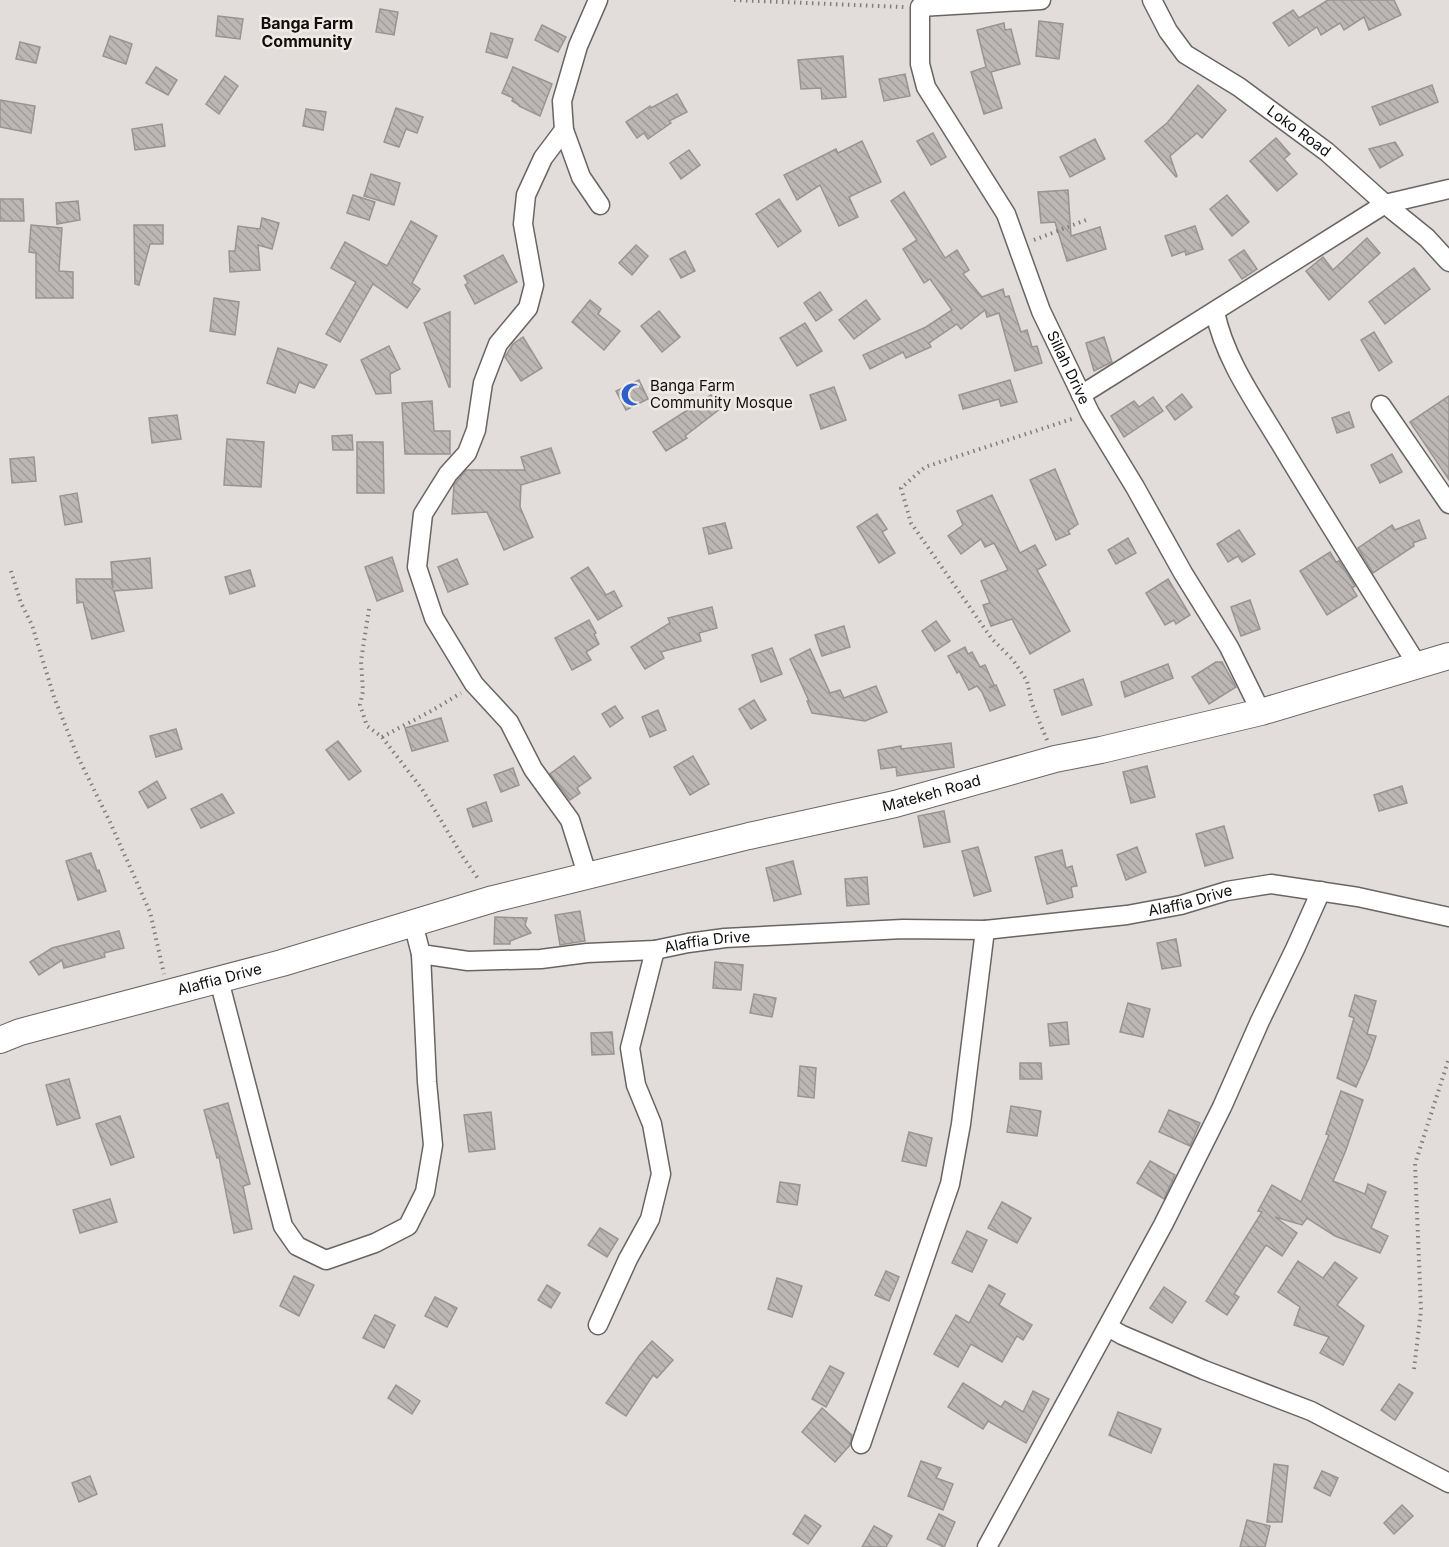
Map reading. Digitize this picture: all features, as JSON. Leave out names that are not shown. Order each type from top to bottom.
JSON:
[{"type":"street","points":[[598,0],[578,46],[562,101],[564,130],[581,177],[600,205]]},
{"type":"street","points":[[920,8],[1041,0]]},
{"type":"street","name":"Loko Road","points":[[1152,0],[1168,31],[1185,54],[1239,87],[1327,152],[1384,204],[1427,238],[1449,262]]},
{"type":"street","name":"Sillah Drive","points":[[920,8],[920,64],[926,87],[1006,214],[1041,311],[1090,413],[1229,647],[1261,712]]},
{"type":"street","points":[[564,130],[543,158],[526,195],[523,224],[534,285],[528,308],[498,344],[483,383],[476,430],[467,453],[448,474],[423,514],[417,567],[434,618],[474,684],[509,722],[533,769],[570,820],[588,877]]},
{"type":"street","points":[[1081,395],[1384,204],[1449,189]]},
{"type":"street","points":[[1215,312],[1229,356],[1313,498],[1418,666]]},
{"type":"street","points":[[1381,405],[1449,504]]},
{"type":"street","name":"Matekeh Road","points":[[413,923],[493,899],[749,836],[895,804],[1055,759],[1261,712],[1449,656]]},
{"type":"street","name":"Alaffia Drive","points":[[421,954],[468,961],[541,959],[587,953],[655,950],[688,943],[767,935],[903,929],[985,930],[1127,915],[1181,905],[1227,891],[1271,884],[1358,897],[1449,917]]},
{"type":"street","points":[[987,1547],[1163,1225],[1222,1107],[1321,891]]},
{"type":"street","points":[[219,980],[283,1226],[297,1246],[326,1260],[375,1243],[408,1226],[425,1192],[433,1145],[427,1082],[421,954],[413,923]]},
{"type":"street","name":"Alaffia Drive","points":[[0,1040],[20,1032],[282,963],[413,923]]},
{"type":"street","points":[[861,1444],[950,1184],[961,1124],[985,930]]},
{"type":"street","points":[[598,1325],[628,1259],[650,1219],[661,1174],[652,1124],[636,1085],[630,1048],[655,950]]},
{"type":"street","points":[[1108,1327],[1204,1370],[1311,1411],[1449,1483]]},
{"type":"path","points":[[734,0],[920,8]]},
{"type":"path","points":[[1018,248],[1086,220]]},
{"type":"path","points":[[1055,759],[1032,704],[1027,681],[1013,660],[992,639],[911,523],[901,488],[925,467],[1090,413]]},
{"type":"path","points":[[11,571],[21,603],[32,625],[58,707],[77,754],[150,912],[169,992]]},
{"type":"path","points":[[369,609],[361,661],[363,691],[360,705],[368,726],[382,737],[422,789],[463,857],[493,899]]},
{"type":"path","points":[[382,737],[433,710],[474,684]]},
{"type":"path","points":[[1414,1369],[1421,1310],[1414,1164],[1449,1058]]},
{"type":"building","points":[[1328,0],[1394,0],[1401,15],[1369,30],[1364,17],[1344,30],[1340,23],[1321,35],[1317,27],[1289,46],[1273,23],[1293,10],[1299,18]]},
{"type":"building","points":[[380,9],[398,12],[394,35],[376,32]]},
{"type":"building","points":[[218,16],[243,19],[240,39],[216,36]]},
{"type":"building","points":[[1039,21],[1063,24],[1059,59],[1036,56]]},
{"type":"building","points":[[1004,23],[1005,30],[1011,29],[1020,64],[991,72],[1002,108],[984,114],[971,72],[986,67],[977,30]]},
{"type":"building","points":[[542,25],[566,37],[558,52],[535,40]]},
{"type":"building","points":[[491,33],[513,39],[507,58],[486,52]]},
{"type":"building","points":[[110,36],[132,44],[126,64],[103,56]]},
{"type":"building","points":[[20,42],[40,47],[36,63],[16,59]]},
{"type":"building","points":[[843,56],[846,97],[822,99],[821,88],[801,89],[798,60]]},
{"type":"building","points":[[156,67],[177,80],[168,95],[146,83]]},
{"type":"building","points":[[513,67],[552,84],[540,116],[519,106],[512,101],[513,98],[502,93]]},
{"type":"building","points":[[905,74],[910,96],[884,101],[879,79]]},
{"type":"building","points":[[225,76],[238,86],[219,114],[206,104]]},
{"type":"building","points":[[1198,85],[1226,110],[1202,138],[1197,133],[1170,156],[1176,177],[1145,141],[1167,123]]},
{"type":"building","points":[[1432,85],[1438,102],[1380,125],[1372,107]]},
{"type":"building","points":[[677,94],[687,112],[669,121],[671,123],[648,139],[644,133],[637,138],[626,122],[650,106],[651,108]]},
{"type":"building","points":[[0,100],[35,106],[31,133],[0,127]]},
{"type":"building","points":[[396,108],[423,117],[417,133],[406,129],[399,147],[384,142]]},
{"type":"building","points":[[306,109],[326,112],[323,130],[303,126]]},
{"type":"building","points":[[162,124],[165,146],[135,150],[132,129]]},
{"type":"building","points":[[933,133],[946,157],[931,165],[917,141]]},
{"type":"building","points":[[1276,138],[1290,154],[1284,159],[1297,174],[1277,191],[1250,161]]},
{"type":"building","points":[[1095,139],[1105,159],[1070,177],[1060,157]]},
{"type":"building","points":[[862,141],[881,182],[849,197],[858,217],[839,226],[820,185],[797,200],[784,175],[836,149],[838,153]]},
{"type":"building","points":[[1395,142],[1403,155],[1380,168],[1369,149]]},
{"type":"building","points":[[689,150],[700,165],[681,179],[670,163]]},
{"type":"building","points":[[371,174],[400,183],[394,205],[364,196]]},
{"type":"building","points":[[1068,190],[1071,236],[1100,227],[1106,249],[1067,261],[1055,222],[1041,223],[1038,192]]},
{"type":"building","points":[[904,192],[945,258],[957,250],[969,270],[963,274],[982,297],[1003,289],[1005,297],[1009,296],[1021,332],[1027,330],[1032,347],[1037,346],[1042,363],[1015,371],[999,313],[987,317],[985,310],[961,329],[957,324],[929,343],[931,347],[906,358],[903,352],[870,369],[863,355],[926,327],[952,310],[930,279],[924,283],[903,249],[917,240],[891,201]]},
{"type":"building","points":[[353,195],[375,202],[369,220],[347,213]]},
{"type":"building","points":[[1227,195],[1249,222],[1232,236],[1210,209]]},
{"type":"building","points":[[0,199],[23,199],[24,221],[0,221]]},
{"type":"building","points":[[779,199],[801,231],[778,247],[756,214]]},
{"type":"building","points":[[78,201],[80,220],[57,224],[56,203]]},
{"type":"building","points":[[262,218],[279,223],[272,249],[258,245],[260,270],[230,272],[229,251],[235,251],[238,226],[260,229]]},
{"type":"building","points":[[411,221],[437,236],[412,283],[420,289],[407,308],[373,284],[340,342],[326,334],[356,282],[331,268],[345,242],[387,266]]},
{"type":"building","points":[[31,225],[62,228],[59,271],[73,272],[73,298],[36,298],[36,253],[29,252]]},
{"type":"building","points":[[134,225],[163,225],[163,244],[150,244],[139,285],[135,284]]},
{"type":"building","points":[[1195,226],[1203,249],[1186,255],[1185,251],[1172,256],[1165,236]]},
{"type":"building","points":[[1367,238],[1380,253],[1329,300],[1306,271],[1323,257],[1333,270]]},
{"type":"building","points":[[636,245],[648,256],[632,275],[619,263]]},
{"type":"building","points":[[1244,250],[1257,269],[1242,279],[1229,260]]},
{"type":"building","points":[[685,251],[695,271],[681,278],[670,259]]},
{"type":"building","points":[[503,255],[517,282],[475,304],[465,285],[468,283],[464,276]]},
{"type":"building","points":[[1414,268],[1430,289],[1385,324],[1369,302]]},
{"type":"building","points":[[820,292],[832,310],[816,321],[804,303]]},
{"type":"building","points":[[214,298],[239,302],[235,335],[210,331]]},
{"type":"building","points":[[590,300],[601,309],[598,314],[620,331],[604,350],[572,322]]},
{"type":"building","points":[[866,300],[880,319],[854,339],[839,320]]},
{"type":"building","points":[[659,311],[680,337],[662,352],[641,326]]},
{"type":"building","points":[[450,312],[450,387],[449,387],[424,323]]},
{"type":"building","points":[[805,323],[822,351],[797,366],[780,338]]},
{"type":"building","points":[[1374,332],[1392,362],[1379,371],[1361,340]]},
{"type":"building","points":[[523,337],[542,368],[521,381],[505,357],[513,344]]},
{"type":"building","points":[[1104,337],[1112,362],[1094,371],[1086,343]]},
{"type":"building","points":[[389,346],[400,369],[390,374],[391,393],[376,394],[361,360]]},
{"type":"building","points":[[278,348],[327,365],[314,388],[299,382],[295,393],[267,383]]},
{"type":"building","name":"Banga Farm Community Mosque","points":[[639,380],[648,399],[626,410],[616,391]]},
{"type":"building","points":[[1010,380],[1017,402],[1001,406],[999,399],[963,409],[959,395]]},
{"type":"building","points":[[834,387],[846,420],[821,429],[810,395]]},
{"type":"building","points":[[1182,394],[1192,407],[1175,420],[1166,407]]},
{"type":"building","points":[[711,395],[721,408],[685,436],[687,438],[666,451],[653,432]]},
{"type":"building","points":[[1449,396],[1449,480],[1410,422]]},
{"type":"building","points":[[1153,397],[1163,411],[1124,437],[1111,416],[1134,401],[1139,407]]},
{"type":"building","points":[[432,401],[434,431],[450,431],[450,454],[405,454],[402,403]]},
{"type":"building","points":[[1349,412],[1354,427],[1337,433],[1332,418]]},
{"type":"building","points":[[177,415],[181,439],[152,443],[149,418]]},
{"type":"building","points":[[352,435],[353,450],[333,450],[332,436]]},
{"type":"building","points":[[227,439],[264,442],[261,487],[224,485]]},
{"type":"building","points":[[357,442],[383,442],[384,493],[357,493]]},
{"type":"building","points":[[551,448],[560,473],[521,485],[520,507],[533,537],[504,550],[487,512],[452,514],[454,485],[466,470],[525,470],[521,457]]},
{"type":"building","points":[[1392,454],[1402,472],[1380,483],[1371,465]]},
{"type":"building","points":[[34,457],[36,481],[12,483],[10,459]]},
{"type":"building","points":[[1055,469],[1078,524],[1068,531],[1070,534],[1056,540],[1030,480]]},
{"type":"building","points":[[77,493],[82,522],[65,525],[60,496]]},
{"type":"building","points":[[992,495],[1020,553],[1035,545],[1046,565],[1037,570],[1070,631],[1030,654],[1012,619],[991,626],[983,605],[990,603],[981,581],[1008,570],[994,543],[985,547],[981,539],[961,554],[948,536],[963,525],[957,511]]},
{"type":"building","points":[[877,514],[887,529],[882,532],[895,553],[879,563],[857,527]]},
{"type":"building","points":[[1419,520],[1426,538],[1413,543],[1414,546],[1373,573],[1358,548],[1392,525],[1395,530]]},
{"type":"building","points":[[725,523],[732,548],[709,554],[703,528]]},
{"type":"building","points":[[1239,530],[1255,554],[1242,562],[1238,556],[1228,562],[1217,544]]},
{"type":"building","points":[[1128,538],[1136,553],[1116,564],[1108,550]]},
{"type":"building","points":[[1330,552],[1336,562],[1339,561],[1355,586],[1352,588],[1357,596],[1327,615],[1300,571]]},
{"type":"building","points":[[392,557],[403,591],[377,601],[365,567]]},
{"type":"building","points":[[150,558],[152,588],[114,591],[124,631],[92,639],[83,602],[77,603],[76,579],[111,579],[113,588],[111,562]]},
{"type":"building","points":[[457,559],[468,584],[448,592],[438,567]]},
{"type":"building","points":[[588,567],[606,595],[614,591],[622,606],[598,620],[571,578]]},
{"type":"building","points":[[250,570],[255,586],[230,594],[225,577]]},
{"type":"building","points":[[1168,579],[1190,615],[1176,624],[1174,620],[1165,625],[1146,593]]},
{"type":"building","points":[[1250,600],[1260,629],[1241,636],[1231,607]]},
{"type":"building","points":[[712,607],[717,628],[699,633],[701,641],[661,652],[664,658],[645,669],[631,647],[670,623],[668,618]]},
{"type":"building","points":[[589,620],[599,644],[586,652],[591,660],[572,670],[555,638]]},
{"type":"building","points":[[936,621],[950,641],[935,651],[922,631]]},
{"type":"building","points":[[844,626],[850,647],[822,656],[815,635]]},
{"type":"building","points":[[965,647],[968,654],[972,652],[980,667],[985,665],[994,685],[989,688],[996,685],[1005,705],[990,711],[977,686],[969,690],[959,671],[957,673],[948,656]]},
{"type":"building","points":[[772,648],[782,674],[761,682],[752,655]]},
{"type":"building","points":[[810,649],[830,693],[840,690],[844,698],[876,686],[887,712],[865,721],[812,713],[790,659]]},
{"type":"building","points":[[1216,662],[1222,662],[1236,687],[1209,704],[1192,677]]},
{"type":"building","points":[[1168,664],[1173,678],[1125,697],[1121,682]]},
{"type":"building","points":[[1083,679],[1092,705],[1062,715],[1054,690]]},
{"type":"building","points":[[754,700],[766,720],[751,729],[739,709]]},
{"type":"building","points":[[615,706],[623,718],[610,727],[602,714]]},
{"type":"building","points":[[658,710],[666,730],[650,737],[642,717]]},
{"type":"building","points":[[441,718],[448,741],[412,751],[405,728]]},
{"type":"building","points":[[176,729],[182,749],[156,757],[150,736]]},
{"type":"building","points":[[338,741],[361,771],[349,780],[326,750]]},
{"type":"building","points":[[951,743],[954,767],[897,776],[896,767],[881,769],[878,750]]},
{"type":"building","points":[[574,756],[591,778],[577,788],[580,793],[570,800],[550,774]]},
{"type":"building","points":[[693,756],[709,784],[690,795],[674,767]]},
{"type":"building","points":[[1147,766],[1155,797],[1131,803],[1123,772]]},
{"type":"building","points":[[513,768],[519,785],[501,792],[494,775]]},
{"type":"building","points":[[157,781],[166,798],[148,808],[139,792]]},
{"type":"building","points":[[1402,786],[1407,803],[1379,811],[1374,795]]},
{"type":"building","points":[[222,794],[234,813],[201,828],[191,809]]},
{"type":"building","points":[[486,802],[492,821],[473,827],[467,809]]},
{"type":"building","points":[[944,811],[950,842],[924,847],[918,816]]},
{"type":"building","points":[[1224,826],[1233,858],[1205,866],[1196,834]]},
{"type":"building","points":[[978,847],[991,891],[974,896],[962,851]]},
{"type":"building","points":[[1137,847],[1146,872],[1126,880],[1117,855]]},
{"type":"building","points":[[1062,850],[1066,868],[1072,866],[1077,886],[1071,887],[1073,897],[1047,904],[1035,857]]},
{"type":"building","points":[[91,853],[106,891],[78,900],[66,861]]},
{"type":"building","points":[[793,861],[801,894],[774,901],[766,868]]},
{"type":"building","points":[[867,877],[869,904],[847,906],[845,879]]},
{"type":"building","points":[[580,911],[585,941],[560,945],[555,915]]},
{"type":"building","points":[[495,917],[527,918],[525,925],[531,933],[510,941],[510,944],[494,944]]},
{"type":"building","points":[[119,931],[124,948],[104,953],[105,957],[64,968],[62,960],[39,975],[30,962],[52,948]]},
{"type":"building","points":[[1176,939],[1181,966],[1162,969],[1157,943]]},
{"type":"building","points":[[715,962],[743,965],[741,990],[713,988]]},
{"type":"building","points":[[754,994],[776,998],[772,1017],[750,1013]]},
{"type":"building","points":[[1355,995],[1376,1001],[1367,1034],[1376,1036],[1356,1087],[1337,1078],[1354,1018],[1349,1016]]},
{"type":"building","points":[[1128,1003],[1150,1009],[1143,1037],[1120,1032]]},
{"type":"building","points":[[1067,1022],[1069,1044],[1050,1046],[1048,1024]]},
{"type":"building","points":[[612,1032],[614,1054],[592,1055],[591,1033]]},
{"type":"building","points":[[1020,1063],[1041,1063],[1042,1079],[1020,1079]]},
{"type":"building","points":[[800,1066],[816,1068],[814,1098],[798,1096]]},
{"type":"building","points":[[69,1079],[80,1118],[57,1125],[46,1085]]},
{"type":"building","points":[[1341,1091],[1363,1100],[1333,1181],[1365,1194],[1368,1184],[1386,1192],[1371,1228],[1388,1236],[1380,1253],[1335,1236],[1307,1218],[1302,1225],[1275,1217],[1297,1233],[1282,1256],[1266,1245],[1234,1294],[1239,1297],[1227,1315],[1206,1301],[1262,1212],[1258,1211],[1272,1185],[1301,1202],[1329,1135],[1326,1134]]},
{"type":"building","points":[[228,1103],[250,1184],[243,1186],[252,1229],[234,1233],[219,1157],[217,1158],[204,1110]]},
{"type":"building","points":[[1011,1106],[1041,1111],[1037,1136],[1007,1132]]},
{"type":"building","points":[[1169,1110],[1200,1123],[1190,1146],[1159,1132]]},
{"type":"building","points":[[491,1112],[495,1149],[469,1152],[464,1115]]},
{"type":"building","points":[[120,1116],[134,1157],[111,1165],[96,1124]]},
{"type":"building","points":[[909,1132],[932,1138],[926,1166],[902,1161]]},
{"type":"building","points":[[1150,1161],[1175,1175],[1164,1199],[1137,1183]]},
{"type":"building","points":[[780,1182],[800,1185],[797,1205],[777,1202]]},
{"type":"building","points":[[110,1199],[117,1222],[80,1233],[73,1210]]},
{"type":"building","points":[[1002,1202],[1031,1218],[1017,1243],[988,1228]]},
{"type":"building","points":[[600,1228],[618,1239],[607,1257],[588,1245]]},
{"type":"building","points":[[967,1231],[987,1240],[972,1272],[952,1263]]},
{"type":"building","points":[[1298,1261],[1323,1278],[1335,1262],[1357,1278],[1337,1305],[1364,1326],[1343,1365],[1320,1353],[1329,1337],[1294,1325],[1300,1307],[1278,1292]]},
{"type":"building","points":[[886,1271],[899,1277],[889,1301],[875,1295]]},
{"type":"building","points":[[294,1276],[314,1285],[299,1316],[280,1306]]},
{"type":"building","points":[[777,1278],[802,1286],[792,1317],[768,1309]]},
{"type":"building","points":[[547,1285],[560,1293],[551,1308],[538,1300]]},
{"type":"building","points":[[989,1285],[1005,1294],[999,1305],[1032,1325],[1023,1340],[1017,1336],[1002,1362],[971,1344],[958,1367],[934,1354],[956,1315],[969,1323]]},
{"type":"building","points":[[1164,1287],[1186,1302],[1172,1323],[1150,1308]]},
{"type":"building","points":[[435,1297],[457,1308],[447,1327],[425,1316]]},
{"type":"building","points":[[375,1315],[395,1325],[384,1348],[363,1338]]},
{"type":"building","points":[[652,1341],[673,1360],[657,1378],[653,1375],[626,1416],[606,1403]]},
{"type":"building","points":[[830,1366],[844,1373],[826,1407],[812,1399]]},
{"type":"building","points":[[963,1383],[1001,1407],[1005,1401],[1023,1412],[1033,1391],[1049,1399],[1026,1443],[988,1421],[983,1429],[948,1407]]},
{"type":"building","points":[[1399,1384],[1413,1393],[1395,1420],[1381,1410]]},
{"type":"building","points":[[396,1385],[420,1401],[412,1414],[388,1398]]},
{"type":"building","points":[[822,1408],[852,1435],[850,1445],[835,1462],[802,1432]]},
{"type":"building","points":[[1118,1412],[1161,1429],[1151,1453],[1109,1435]]},
{"type":"building","points":[[921,1461],[941,1468],[936,1478],[953,1484],[943,1510],[908,1496]]},
{"type":"building","points":[[1274,1464],[1288,1466],[1282,1522],[1267,1522]]},
{"type":"building","points":[[1322,1471],[1338,1478],[1330,1496],[1314,1488]]},
{"type":"building","points":[[90,1476],[97,1494],[79,1502],[72,1483]]},
{"type":"building","points":[[1402,1505],[1413,1516],[1394,1534],[1384,1523]]},
{"type":"building","points":[[939,1514],[955,1522],[944,1547],[927,1539]]},
{"type":"building","points":[[805,1515],[821,1526],[808,1544],[793,1534]]},
{"type":"building","points":[[1247,1520],[1270,1526],[1265,1547],[1240,1547]]},
{"type":"building","points":[[874,1526],[892,1536],[886,1547],[862,1547]]},
{"type":"place","name":"Banga Farm Community Mosque","points":[[632,395]]},
{"type":"district","name":"Banga Farm Community","points":[[307,32]]}]
